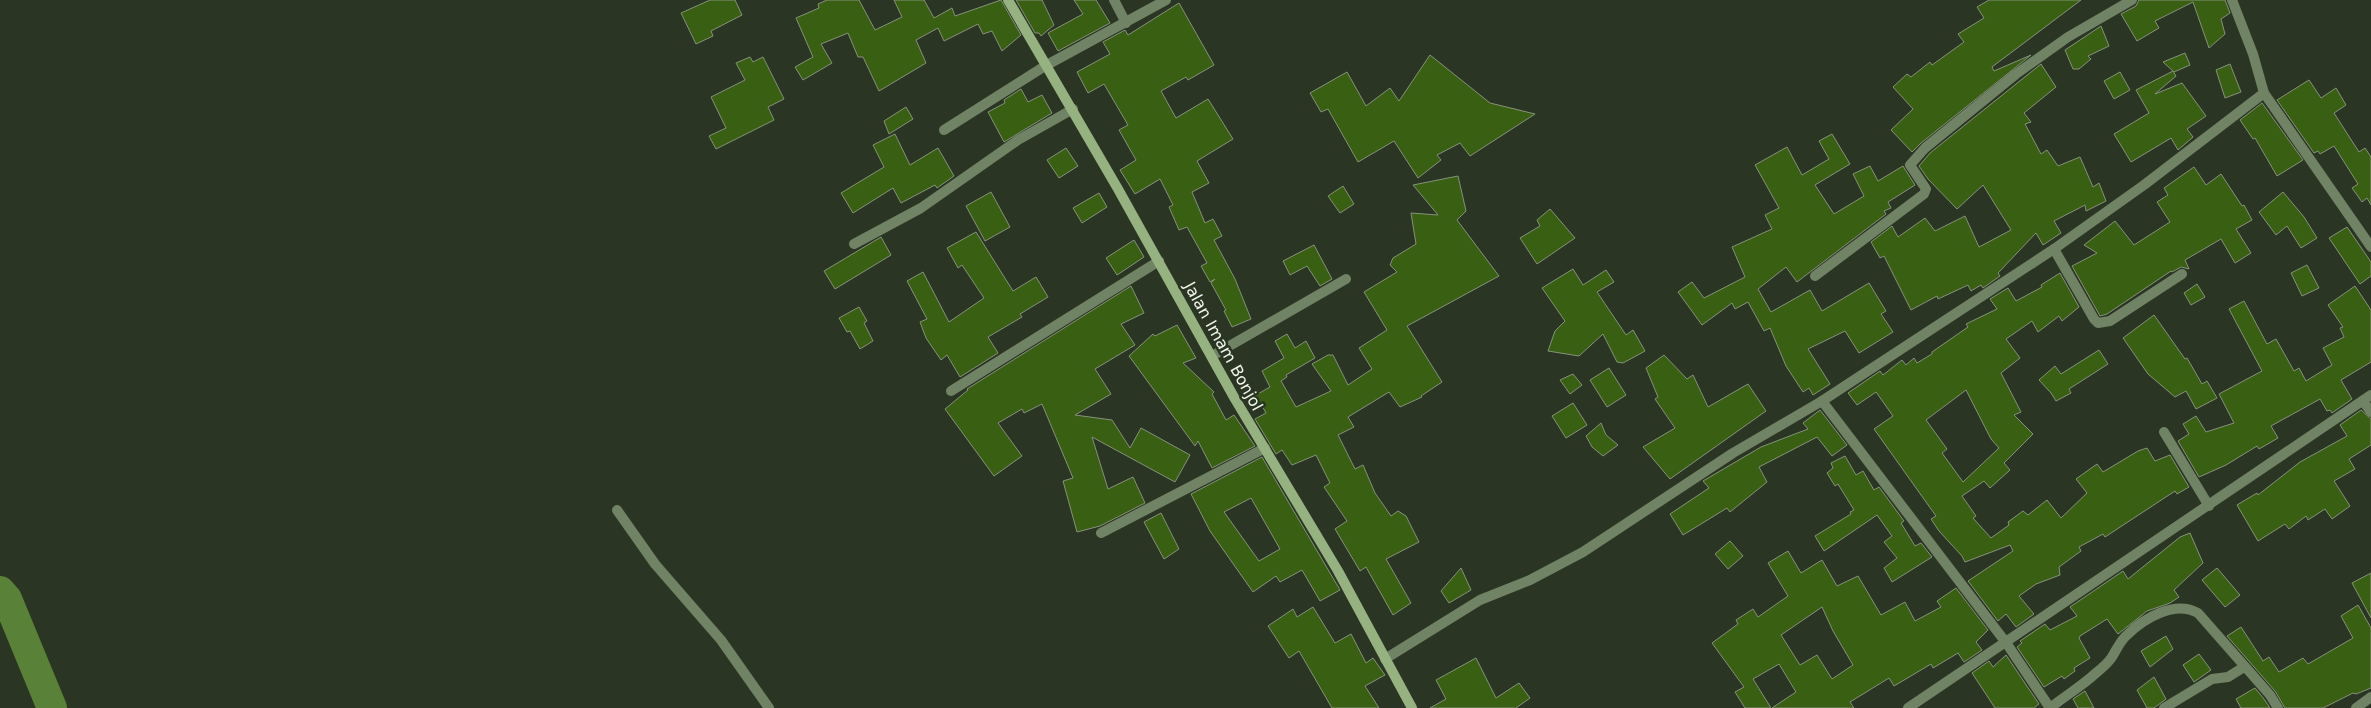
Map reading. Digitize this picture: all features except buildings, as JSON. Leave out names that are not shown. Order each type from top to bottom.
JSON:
[{"type":"main road","name":"Jalan Imam Bonjol","points":[[1008,0],[1045,66],[1073,109],[1212,356],[1338,571],[1412,708]]},
{"type":"street","points":[[1114,0],[1126,23]]},
{"type":"street","points":[[944,130],[1045,66],[1166,0]]},
{"type":"street","points":[[1816,276],[1924,194],[1926,190],[1924,185],[1910,165],[1924,148],[2016,74],[2068,37],[2132,0]]},
{"type":"street","points":[[2232,0],[2253,54],[2264,93],[2371,247]]},
{"type":"street","points":[[1385,659],[1480,600],[1530,580],[1582,552],[1733,453],[1822,401],[2054,249],[2144,185],[2264,93]]},
{"type":"street","points":[[854,244],[921,208],[1018,140],[1073,109]]},
{"type":"street","points":[[2054,249],[2098,323],[2110,322],[2182,274]]},
{"type":"street","points":[[952,391],[1159,261]]},
{"type":"street","points":[[1212,356],[1346,279]]},
{"type":"street","points":[[1908,708],[2007,644],[2367,398],[2371,412]]},
{"type":"street","points":[[1822,401],[2007,644],[2050,708],[2095,675],[2112,657],[2119,644],[2128,634],[2150,618],[2172,608],[2187,607],[2198,613],[2270,695],[2278,708]]},
{"type":"street","points":[[2164,432],[2209,506]]},
{"type":"street","points":[[1101,533],[1265,448]]},
{"type":"street","points":[[617,510],[655,564],[721,640],[769,708]]},
{"type":"street","points":[[2164,708],[2212,679],[2228,677],[2244,667]]},
{"type":"street","points":[[2356,708],[2371,697]]},
{"type":"waterway","points":[[0,591],[7,599],[52,708]]}]
